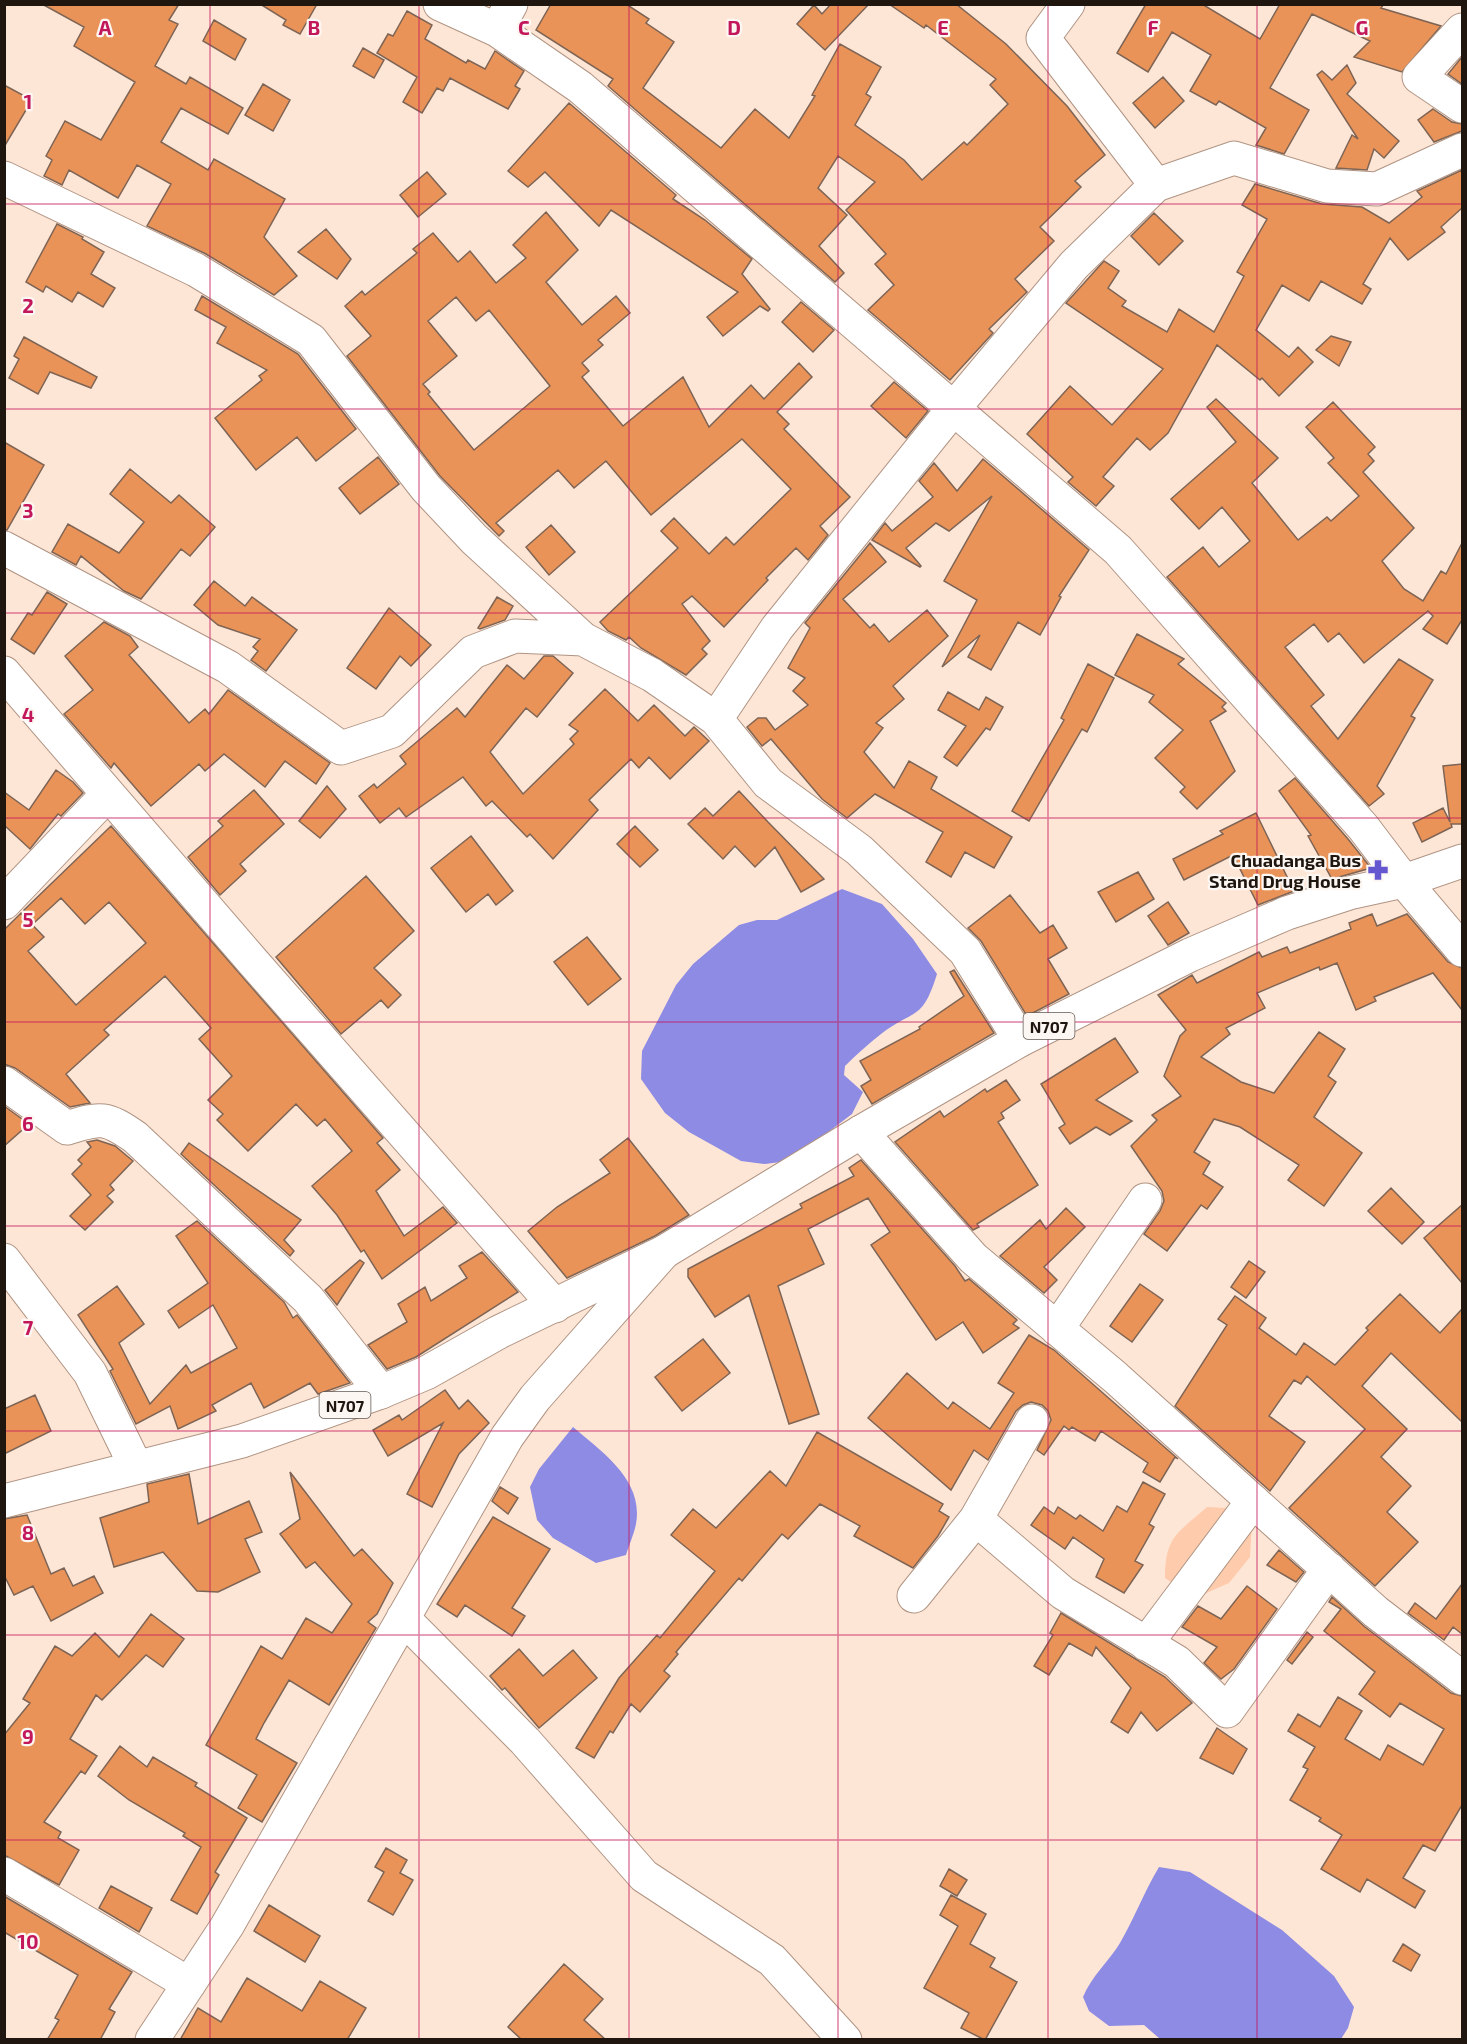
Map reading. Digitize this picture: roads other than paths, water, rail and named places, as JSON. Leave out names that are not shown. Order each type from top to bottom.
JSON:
[{"type":"main road","points":[[440,4],[504,17],[580,87],[1118,550],[1364,827],[1404,881],[1462,950]]},
{"type":"main road","points":[[1068,4],[1043,38],[1156,185]]},
{"type":"main road","points":[[1462,30],[1419,77],[1462,106]]},
{"type":"main road","points":[[716,719],[777,628],[954,408],[1074,266],[1156,185],[1234,158],[1327,186],[1377,189],[1462,150]]},
{"type":"main road","points":[[4,178],[196,270],[310,340],[426,488],[474,539],[583,639],[651,675],[716,719],[768,783],[859,850],[965,951],[1020,1040]]},
{"type":"main road","points":[[5,550],[228,667],[341,748],[392,731],[472,651],[515,636],[583,639]]},
{"type":"main road","points":[[4,673],[107,795],[555,1306]]},
{"type":"main road","points":[[4,903],[107,795]]},
{"type":"main road","name":"N707","points":[[4,1502],[242,1441],[381,1392],[426,1373],[499,1332],[664,1252],[861,1132],[1020,1040],[1190,955],[1287,913],[1349,893],[1404,881],[1462,861]]},
{"type":"main road","points":[[4,1083],[67,1128],[85,1122],[112,1120],[135,1137],[308,1299],[381,1392]]},
{"type":"main road","points":[[861,1132],[973,1258],[1058,1329],[1376,1612],[1462,1678]]},
{"type":"main road","points":[[1058,1329],[1145,1200]]},
{"type":"main road","points":[[152,2040],[227,1926],[403,1618],[521,1418],[535,1398],[664,1252]]},
{"type":"main road","points":[[4,1260],[90,1373],[135,1467]]},
{"type":"main road","points":[[914,1596],[976,1519],[1032,1421]]},
{"type":"main road","points":[[1146,1644],[1253,1501]]},
{"type":"main road","points":[[976,1519],[1063,1593],[1177,1662],[1227,1710],[1329,1569]]},
{"type":"main road","points":[[403,1618],[525,1741],[644,1876],[772,1960],[845,2040]]},
{"type":"main road","points":[[4,1874],[189,1984]]},
{"type":"place","name":"Chuadanga Bus Stand Drug House","points":[[1378,870]]}]
